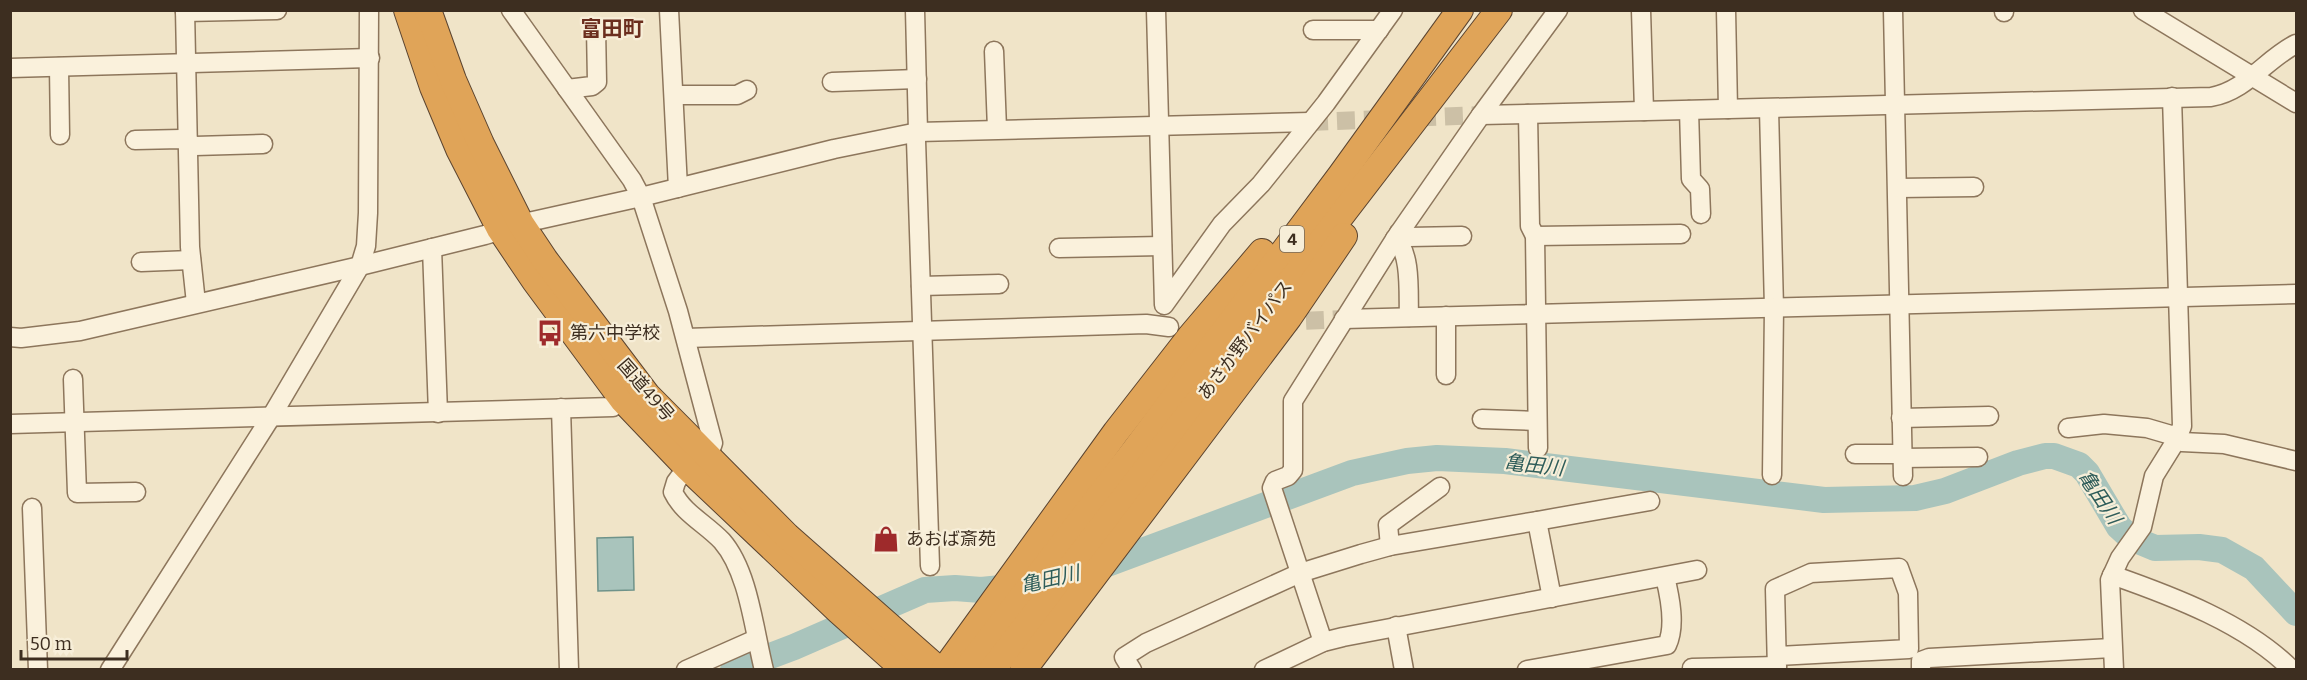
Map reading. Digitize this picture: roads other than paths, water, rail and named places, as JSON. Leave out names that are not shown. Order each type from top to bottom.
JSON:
[{"type":"highway","name":"国道49号","points":[[407,10],[433,87],[459,149],[511,226],[545,260],[698,463]]},
{"type":"highway","name":"国道49号","points":[[428,10],[453,80],[535,281],[623,400],[787,536],[850,606],[880,633],[939,669]]},
{"type":"highway","name":"あさか野バイパス","points":[[966,669],[1143,457],[1404,135],[1499,10]]},
{"type":"highway","name":"あさか野バイパス","points":[[992,669],[1453,19]]},
{"type":"highway","points":[[945,669],[1116,432],[1190,337],[1453,19]]},
{"type":"highway","points":[[1023,669],[1289,317],[1378,186],[1404,135]]},
{"type":"highway","name":"国道49号","points":[[880,633],[905,669]]},
{"type":"street","points":[[196,303],[191,261],[185,11],[277,10]]},
{"type":"street","points":[[110,669],[271,417],[360,266],[366,246],[368,224],[369,10]]},
{"type":"street","points":[[511,10],[632,180],[641,197],[686,338],[713,443],[698,463],[676,482],[673,492],[679,504],[723,542],[738,567],[764,669]]},
{"type":"street","points":[[669,10],[678,188]]},
{"type":"street","points":[[915,10],[918,132],[916,140],[930,566]]},
{"type":"street","points":[[1156,10],[1164,305]]},
{"type":"street","points":[[1146,324],[1164,305],[1222,224],[1261,184],[1310,122],[1393,10]]},
{"type":"street","points":[[1323,642],[1272,484],[1288,476],[1293,470],[1293,401],[1397,236],[1558,10]]},
{"type":"street","points":[[1641,10],[1644,111]]},
{"type":"street","points":[[1726,10],[1728,109]]},
{"type":"street","points":[[1893,10],[1903,476]]},
{"type":"street","points":[[2143,10],[2296,103]]},
{"type":"street","points":[[567,89],[592,86],[597,82],[596,28]]},
{"type":"street","points":[[1313,30],[1379,30]]},
{"type":"street","points":[[1481,115],[2221,95],[2235,89],[2279,54],[2296,44]]},
{"type":"street","points":[[994,51],[997,129]]},
{"type":"street","points":[[10,68],[370,58]]},
{"type":"street","points":[[59,67],[60,135]]},
{"type":"street","points":[[832,81],[917,79]]},
{"type":"street","points":[[674,95],[736,95],[747,90]]},
{"type":"street","points":[[2114,669],[2110,586],[2112,575],[2142,527],[2154,476],[2177,439],[2182,426],[2172,97]]},
{"type":"street","points":[[1769,109],[1774,308],[1772,475]]},
{"type":"street","points":[[1689,110],[1691,179],[1700,189],[1701,214]]},
{"type":"street","points":[[1528,114],[1530,226],[1535,236],[1538,448]]},
{"type":"street","points":[[10,337],[21,338],[80,331],[360,266],[485,235],[511,226],[918,132],[1310,122]]},
{"type":"street","points":[[135,140],[181,139],[195,146],[262,144]]},
{"type":"street","points":[[1898,188],[1974,187]]},
{"type":"street","points":[[1535,236],[1681,234]]},
{"type":"street","points":[[1397,236],[1462,236]]},
{"type":"street","points":[[1397,236],[1406,259],[1409,317]]},
{"type":"street","points":[[1059,248],[1162,246]]},
{"type":"street","points":[[432,248],[438,413]]},
{"type":"street","points":[[141,262],[191,261]]},
{"type":"street","points":[[921,286],[999,284]]},
{"type":"street","points":[[1344,319],[2296,294]]},
{"type":"street","points":[[1446,316],[1446,375]]},
{"type":"street","points":[[686,338],[1146,324],[1170,327]]},
{"type":"street","points":[[73,379],[77,493],[136,492]]},
{"type":"street","points":[[10,424],[613,407],[623,400]]},
{"type":"street","points":[[561,408],[569,669]]},
{"type":"street","points":[[1901,418],[1989,416]]},
{"type":"street","points":[[1482,419],[1537,421]]},
{"type":"street","points":[[2068,428],[2087,424],[2147,428],[2191,443],[2234,446],[2296,461]]},
{"type":"street","points":[[1855,454],[1978,457]]},
{"type":"street","points":[[1390,546],[1388,525],[1440,487]]},
{"type":"street","points":[[1132,669],[1124,657],[1146,643],[1300,573],[1390,546],[1650,501]]},
{"type":"street","points":[[32,508],[38,669]]},
{"type":"street","points":[[1537,521],[1552,598]]},
{"type":"street","points":[[1777,664],[1775,589],[1811,573],[1899,568],[1908,594],[1918,660]]},
{"type":"street","points":[[1264,669],[1323,642],[1396,626],[1697,570]]},
{"type":"street","points":[[2112,575],[2220,620],[2277,654],[2292,669]]},
{"type":"street","points":[[1527,669],[1667,645],[1672,635],[1665,577]]},
{"type":"street","points":[[1396,626],[1404,669]]},
{"type":"street","points":[[686,669],[756,639]]},
{"type":"street","points":[[1692,669],[1918,660],[2112,648]]},
{"type":"water","points":[[633,537],[634,590],[598,591],[597,538]]},
{"type":"waterway","name":"亀田川","points":[[1091,570],[1352,473],[1407,461],[1437,458],[1505,461],[1824,500],[1915,498],[1945,491],[2018,463],[2054,456],[2079,465],[2087,473],[2119,527],[2131,538],[2155,548],[2199,547],[2222,550],[2254,568],[2296,613]]},
{"type":"waterway","name":"亀田川","points":[[733,670],[794,647],[925,590],[955,588],[981,590],[1020,586]]},
{"type":"tunnel","points":[[1310,122],[1481,115]]},
{"type":"tunnel","points":[[1279,322],[1344,319]]},
{"type":"place","name":"第六中学校","points":[[550,333]]},
{"type":"place","name":"あおば斎苑","points":[[886,539]]},
{"type":"district","name":"富田町","points":[[612,29]]}]
